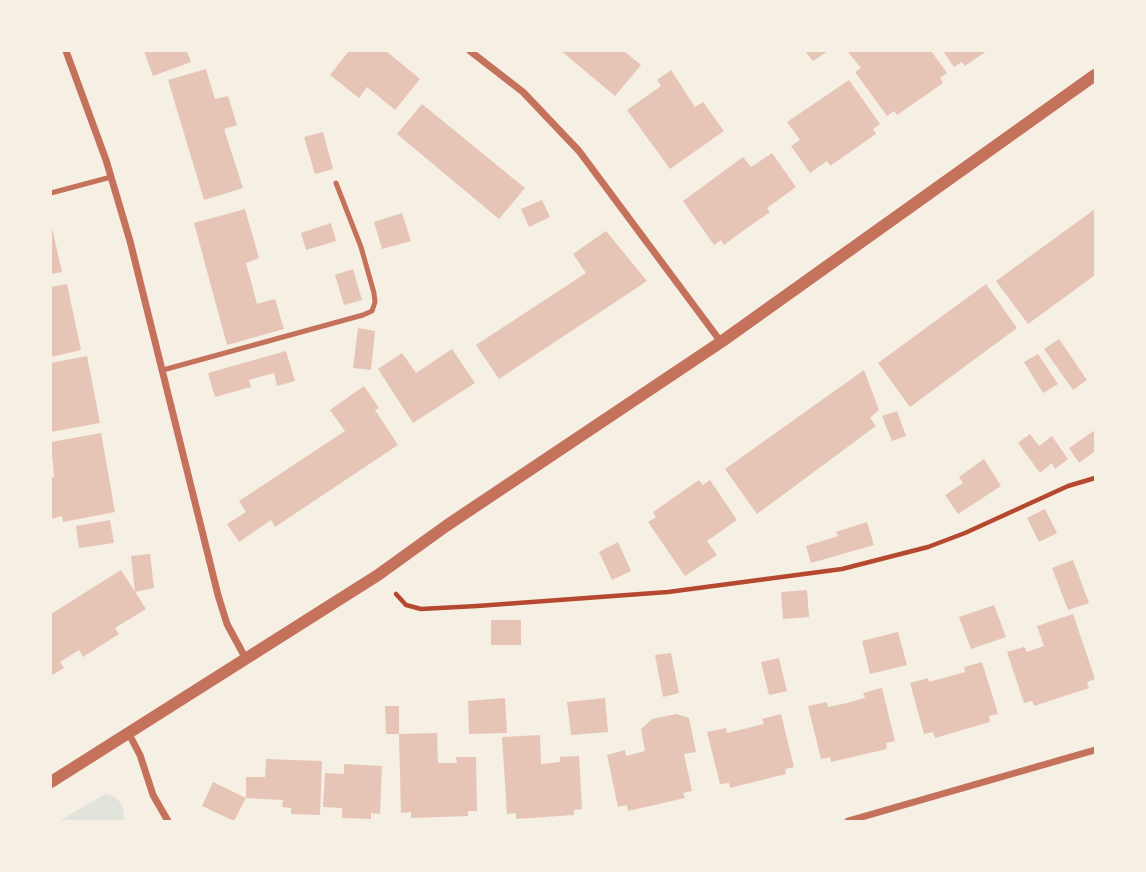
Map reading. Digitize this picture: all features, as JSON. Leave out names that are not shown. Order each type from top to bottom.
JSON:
[{"type":"street","points":[[66,51],[131,242],[218,595],[227,624],[247,660]]},
{"type":"street","points":[[470,51],[523,92],[579,151],[721,342]]},
{"type":"street","points":[[51,782],[378,575],[446,526],[721,342],[1095,75]]},
{"type":"street","points":[[129,734],[140,755],[153,795],[168,821]]},
{"type":"street","points":[[848,821],[1095,750]]},
{"type":"lane","points":[[51,193],[111,177]]},
{"type":"lane","points":[[163,370],[372,311],[374,293],[361,247],[336,183]]},
{"type":"path","points":[[378,575],[406,605],[421,609],[667,592],[749,583],[842,569],[928,547],[1068,486],[1095,478]]},
{"type":"shaded area","points":[[105,794],[116,797],[123,807],[124,821],[59,821]]},
{"type":"building","points":[[144,51],[187,51],[191,62],[153,76]]},
{"type":"building","points":[[349,51],[386,51],[420,79],[395,110],[367,87],[359,98],[330,75]]},
{"type":"building","points":[[561,51],[624,51],[641,65],[615,96]]},
{"type":"building","points":[[805,51],[828,51],[813,61]]},
{"type":"building","points":[[847,51],[931,51],[947,73],[940,78],[943,83],[897,115],[894,111],[887,116],[855,72],[861,68]]},
{"type":"building","points":[[943,51],[987,51],[965,66],[962,62],[954,67]]},
{"type":"building","points":[[206,69],[215,99],[228,96],[237,125],[224,129],[243,188],[204,200],[168,80]]},
{"type":"building","points":[[671,70],[695,107],[703,102],[724,131],[670,169],[627,110],[661,86],[657,80]]},
{"type":"building","points":[[849,80],[880,124],[873,129],[876,134],[830,166],[827,161],[810,173],[791,146],[800,140],[787,122]]},
{"type":"building","points":[[422,104],[525,188],[499,219],[397,134]]},
{"type":"building","points":[[323,132],[333,169],[315,174],[304,137]]},
{"type":"building","points":[[772,153],[796,187],[767,208],[770,212],[724,245],[721,240],[714,245],[683,201],[743,157],[751,167]]},
{"type":"building","points":[[542,200],[550,217],[529,227],[521,209]]},
{"type":"building","points":[[245,209],[259,258],[246,263],[257,304],[275,299],[284,329],[227,345],[194,223]]},
{"type":"building","points":[[1095,209],[1095,275],[1028,324],[996,281]]},
{"type":"building","points":[[402,213],[411,241],[382,249],[374,222]]},
{"type":"building","points":[[51,223],[62,272],[51,274]]},
{"type":"building","points":[[331,223],[336,241],[306,250],[301,233]]},
{"type":"building","points":[[606,231],[647,281],[499,379],[476,345],[586,273],[573,254]]},
{"type":"building","points":[[353,269],[362,300],[344,305],[335,275]]},
{"type":"building","points":[[67,284],[81,350],[51,357],[51,287]]},
{"type":"building","points":[[986,284],[1017,328],[910,407],[878,363]]},
{"type":"building","points":[[358,328],[375,331],[371,370],[353,368]]},
{"type":"building","points":[[1059,339],[1087,380],[1073,390],[1044,349]]},
{"type":"building","points":[[452,349],[475,383],[413,423],[378,369],[402,353],[416,373]]},
{"type":"building","points":[[286,351],[295,381],[277,386],[274,373],[249,380],[251,387],[215,397],[208,373]]},
{"type":"building","points":[[1038,354],[1058,384],[1043,393],[1024,362]]},
{"type":"building","points":[[87,356],[100,423],[51,432],[51,363]]},
{"type":"building","points":[[864,370],[879,410],[870,418],[876,426],[757,514],[725,469]]},
{"type":"building","points":[[364,386],[379,408],[375,410],[398,445],[275,527],[271,520],[239,542],[227,524],[246,512],[239,501],[345,431],[330,410]]},
{"type":"building","points":[[897,411],[906,436],[892,441],[882,416]]},
{"type":"building","points":[[1095,430],[1095,451],[1079,463],[1069,448]]},
{"type":"building","points":[[101,433],[115,512],[63,522],[62,516],[51,519],[51,477],[54,477],[51,442]]},
{"type":"building","points":[[1030,434],[1039,446],[1052,436],[1068,459],[1055,469],[1052,463],[1040,473],[1018,443]]},
{"type":"building","points":[[984,459],[1001,486],[958,514],[945,495],[963,483],[959,477]]},
{"type":"building","points":[[699,480],[703,485],[710,480],[737,520],[707,541],[717,555],[685,576],[648,522],[656,517],[653,512]]},
{"type":"building","points":[[1045,509],[1057,533],[1039,542],[1027,518]]},
{"type":"building","points":[[110,520],[114,543],[79,548],[76,526]]},
{"type":"building","points":[[867,522],[874,545],[811,563],[806,546],[838,536],[836,532]]},
{"type":"building","points":[[618,542],[631,571],[612,580],[599,552]]},
{"type":"building","points":[[150,554],[154,588],[135,592],[131,556]]},
{"type":"building","points":[[1073,560],[1089,603],[1068,610],[1052,568]]},
{"type":"building","points":[[121,570],[146,609],[115,628],[119,634],[83,657],[79,650],[60,662],[64,668],[51,676],[51,614]]},
{"type":"building","points":[[807,590],[809,617],[783,619],[781,592]]},
{"type":"building","points":[[994,605],[1006,637],[971,649],[959,617]]},
{"type":"building","points":[[1073,614],[1095,679],[1087,682],[1089,688],[1034,706],[1032,701],[1024,703],[1007,652],[1024,647],[1027,652],[1044,646],[1037,626]]},
{"type":"building","points":[[491,620],[521,620],[521,645],[491,645]]},
{"type":"building","points":[[898,632],[907,665],[870,674],[862,641]]},
{"type":"building","points":[[671,653],[679,693],[663,697],[655,655]]},
{"type":"building","points":[[779,658],[787,691],[769,695],[761,662]]},
{"type":"building","points":[[982,662],[998,714],[989,716],[990,722],[935,738],[933,732],[924,734],[910,683],[928,678],[929,682],[965,672],[964,667]]},
{"type":"building","points":[[882,688],[895,741],[886,743],[887,749],[831,762],[830,757],[821,759],[808,706],[827,702],[828,707],[847,703],[865,698],[863,693]]},
{"type":"building","points":[[505,698],[507,733],[469,734],[468,701]]},
{"type":"building","points":[[605,698],[608,732],[571,735],[567,702]]},
{"type":"building","points":[[385,706],[399,706],[399,734],[386,734]]},
{"type":"building","points":[[676,714],[689,718],[696,752],[684,754],[692,791],[683,793],[685,798],[628,811],[627,805],[618,807],[607,755],[625,750],[626,756],[645,751],[641,729],[652,719]]},
{"type":"building","points":[[781,714],[794,767],[785,769],[786,774],[730,788],[729,783],[720,784],[707,732],[726,728],[727,733],[764,724],[762,719]]},
{"type":"building","points":[[437,733],[438,763],[457,763],[456,757],[476,757],[477,811],[468,811],[468,816],[411,818],[411,812],[401,813],[399,734]]},
{"type":"building","points":[[540,735],[541,764],[560,762],[560,757],[579,756],[582,809],[574,810],[574,815],[516,819],[516,813],[507,814],[502,737]]},
{"type":"building","points":[[266,759],[322,761],[320,815],[291,814],[291,808],[282,807],[283,800],[246,798],[246,777],[265,777]]},
{"type":"building","points":[[344,764],[382,766],[380,814],[371,813],[371,819],[342,818],[342,808],[323,807],[325,773],[344,774]]},
{"type":"building","points":[[213,782],[246,798],[234,821],[202,806]]}]
